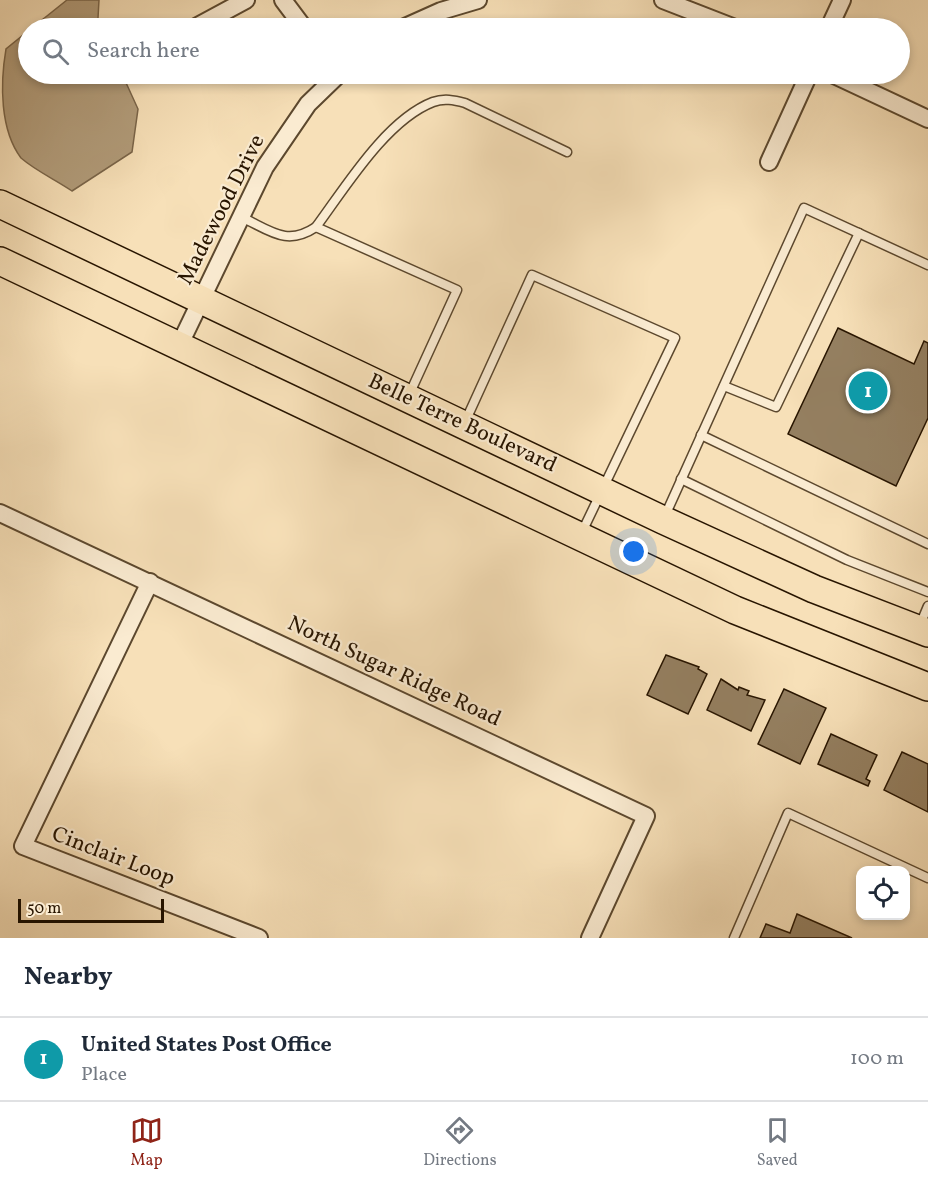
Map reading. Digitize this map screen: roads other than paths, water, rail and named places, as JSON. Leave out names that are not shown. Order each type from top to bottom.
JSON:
[{"type":"highway","name":"Belle Terre Boulevard","points":[[0,204],[663,520],[814,589],[925,623]]},
{"type":"highway","points":[[0,261],[735,610],[928,687]]},
{"type":"street","points":[[213,18],[246,0]]},
{"type":"street","points":[[283,0],[296,18]]},
{"type":"street","points":[[425,18],[478,0]]},
{"type":"street","points":[[663,0],[709,18]]},
{"type":"street","points":[[834,18],[842,0]]},
{"type":"street","name":"Madewood Drive","points":[[179,346],[239,216],[286,133],[308,104],[329,84]]},
{"type":"street","points":[[769,162],[804,84]]},
{"type":"street","points":[[853,84],[928,119]]},
{"type":"street","name":"North Sugar Ridge Road","points":[[0,513],[646,816],[590,938]]},
{"type":"street","name":"Cinclair Loop","points":[[150,582],[23,846],[259,938]]},
{"type":"lane","points":[[239,216],[287,238],[302,237],[316,227],[361,166],[395,129],[415,112],[435,102],[452,99],[465,103],[567,152]]},
{"type":"lane","points":[[663,520],[804,208],[928,265]]},
{"type":"lane","points":[[316,227],[457,290],[408,398]]},
{"type":"lane","points":[[724,386],[776,407],[859,233]]},
{"type":"lane","points":[[464,425],[532,275],[675,338],[580,536]]},
{"type":"lane","points":[[701,435],[928,544]]},
{"type":"lane","points":[[681,479],[847,560],[928,592]]},
{"type":"lane","points":[[734,938],[788,813],[928,878]]},
{"type":"place","name":"United States Post Office","points":[[868,391]]}]
